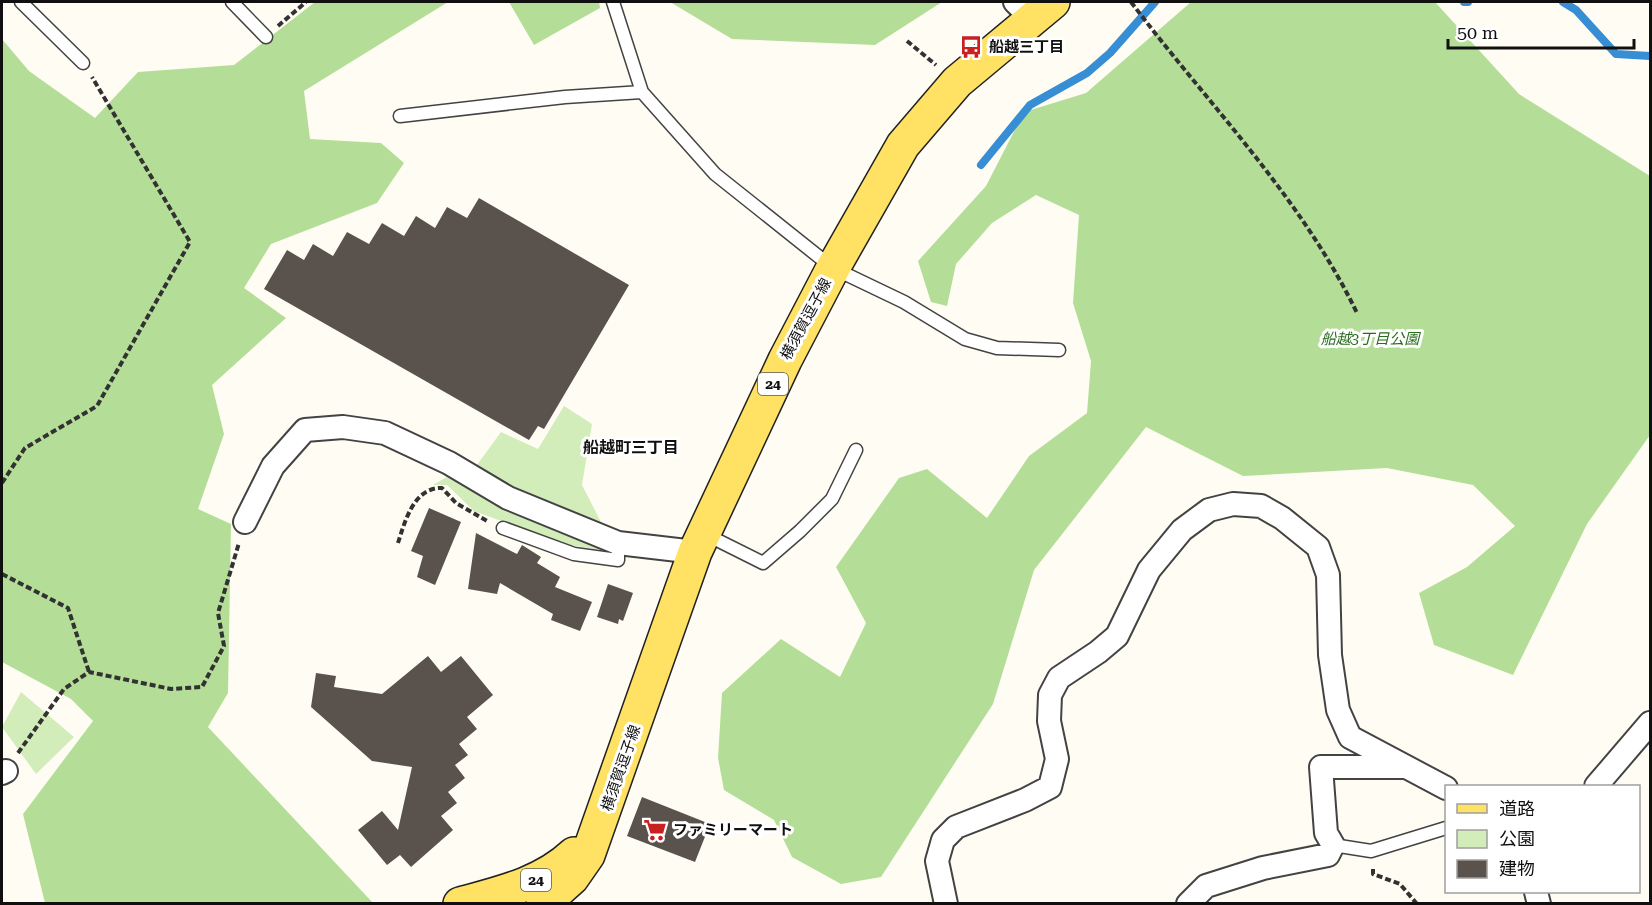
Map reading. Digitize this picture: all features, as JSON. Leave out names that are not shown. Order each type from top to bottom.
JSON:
[{"type":"main road","name":"横須賀逗子線","points":[[543,903],[572,878],[588,855],[599,830],[699,542],[785,360],[833,268],[903,145],[957,82],[1034,7]]},
{"type":"main road","name":"横須賀逗子線","points":[[460,903],[506,892],[542,877],[566,862],[599,830]]},
{"type":"street","points":[[245,522],[273,466],[305,430],[343,427],[385,433],[448,463],[508,498],[618,543],[699,542]]},
{"type":"street","points":[[946,903],[937,861],[943,840],[956,827],[1025,800],[1050,787],[1057,759],[1049,721],[1050,695],[1059,678],[1098,652],[1117,636],[1149,570],[1182,530],[1209,510],[1233,504],[1261,506],[1282,518],[1318,547],[1328,575],[1330,655],[1338,710],[1350,737],[1445,787]]},
{"type":"street","points":[[1597,785],[1650,723]]},
{"type":"street","points":[[1188,903],[1206,886],[1263,868],[1328,855],[1333,845],[1326,833],[1321,767],[1408,767]]},
{"type":"lane","points":[[21,2],[83,63]]},
{"type":"lane","points":[[232,2],[266,37]]},
{"type":"lane","points":[[613,2],[642,92],[714,174],[833,268],[904,302],[965,339],[997,348],[1059,350]]},
{"type":"lane","points":[[400,116],[565,97],[642,92]]},
{"type":"lane","points":[[699,542],[763,563],[832,499],[856,450]]},
{"type":"lane","points":[[503,528],[521,537],[574,554],[618,560],[618,543]]},
{"type":"lane","points":[[1333,845],[1371,850],[1445,828]]},
{"type":"path","points":[[266,37],[306,2]]},
{"type":"path","points":[[1131,2],[1298,211],[1338,272],[1357,313]]},
{"type":"path","points":[[907,41],[957,82]]},
{"type":"path","points":[[2,483],[25,448],[97,406],[190,242],[112,107],[83,63]]},
{"type":"path","points":[[398,543],[408,511],[418,498],[435,488],[442,488],[470,513],[503,528]]},
{"type":"path","points":[[4,772],[64,688],[89,672],[171,689],[202,687],[224,646],[218,613],[245,522]]},
{"type":"path","points":[[2,574],[68,608],[89,672]]},
{"type":"path","points":[[1371,850],[1373,874],[1400,884],[1417,903]]},
{"type":"green space","points":[[315,2],[448,2],[304,91],[310,139],[381,143],[404,163],[377,203],[271,244],[244,288],[286,318],[212,385],[224,434],[198,509],[231,524],[228,693],[208,727],[373,903],[45,903],[23,814],[93,721],[71,699],[2,662],[2,39],[29,71],[95,118],[138,72],[234,65]]},
{"type":"green space","points":[[509,2],[599,2],[600,8],[534,45]]},
{"type":"green space","points":[[670,2],[942,2],[875,45],[732,39]]},
{"type":"green space","name":"船越3丁目公園","points":[[1191,2],[1435,2],[1519,94],[1650,176],[1650,435],[1587,524],[1513,675],[1434,645],[1419,593],[1467,567],[1515,526],[1473,485],[1387,468],[1243,476],[1146,427],[1034,570],[993,704],[881,877],[841,884],[792,857],[774,820],[724,790],[718,758],[722,693],[781,639],[840,677],[866,623],[836,567],[899,478],[927,469],[987,518],[1029,456],[1087,413],[1091,361],[1073,303],[1079,215],[1036,195],[992,223],[956,264],[947,306],[931,302],[918,261],[986,186],[1024,112],[1086,93]]},
{"type":"green space","points":[[564,406],[592,424],[582,485],[602,524],[508,487],[477,465],[501,432],[538,449]]},
{"type":"green space","points":[[450,475],[470,489],[541,521],[554,531],[614,552],[564,544],[474,511],[447,485],[433,485]]},
{"type":"green space","points":[[21,692],[74,737],[36,774],[2,727]]},
{"type":"building","points":[[479,198],[629,285],[544,429],[538,426],[529,440],[264,289],[287,250],[304,260],[313,244],[333,256],[347,232],[369,244],[382,223],[404,236],[416,216],[435,228],[447,207],[467,218]]},
{"type":"building","points":[[429,508],[461,522],[435,585],[417,577],[423,556],[411,551]]},
{"type":"building","points":[[476,533],[517,554],[522,545],[541,557],[537,563],[560,577],[555,587],[592,602],[580,631],[551,620],[553,614],[500,583],[497,594],[468,589]]},
{"type":"building","points":[[608,584],[633,593],[623,621],[619,619],[618,624],[597,617]]},
{"type":"building","points":[[428,656],[441,672],[461,656],[493,695],[467,717],[477,729],[459,744],[468,755],[455,765],[465,778],[448,792],[457,803],[441,816],[453,830],[411,867],[400,855],[387,865],[358,830],[382,811],[398,830],[412,767],[372,761],[311,707],[316,673],[336,676],[334,687],[382,694]]},
{"type":"building","points":[[642,797],[710,824],[695,862],[627,836]]},
{"type":"waterway","points":[[981,165],[1030,105],[1087,73],[1110,53],[1155,2]]},
{"type":"waterway","points":[[1563,2],[1576,10],[1616,54],[1650,56]]},
{"type":"place","name":"船越三丁目","points":[[971,47]]},
{"type":"place","name":"ファミリーマート","points":[[655,830]]},
{"type":"district","name":"船越町三丁目","points":[[631,447]]}]
